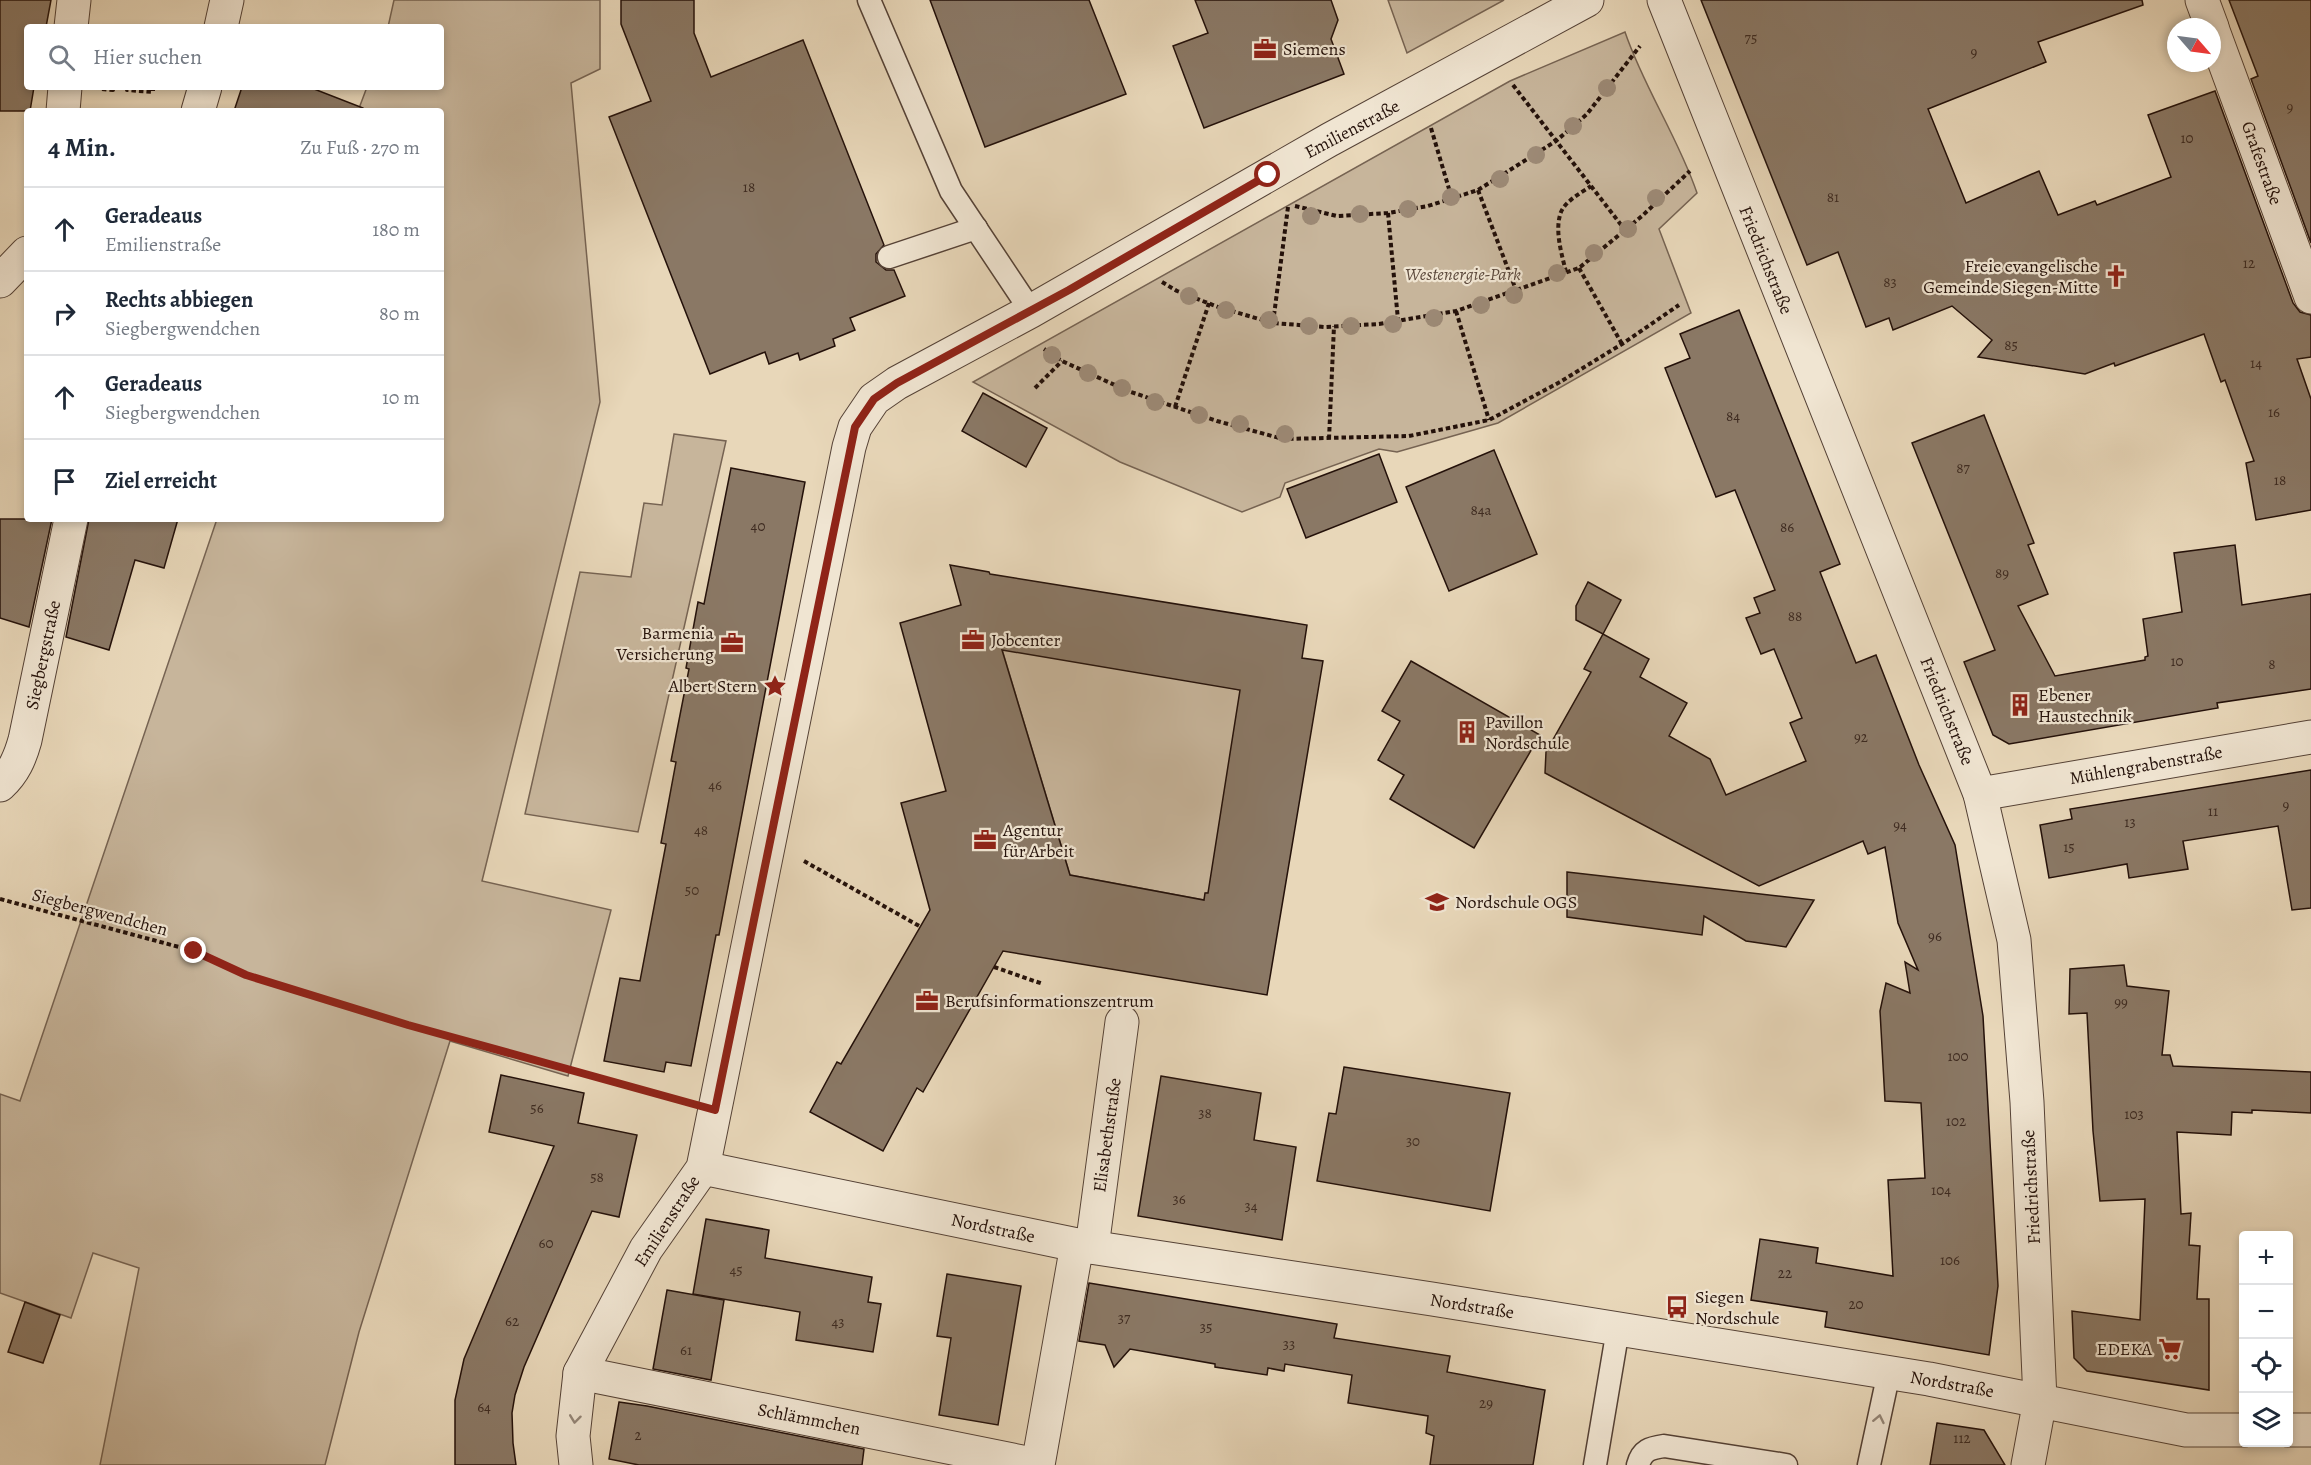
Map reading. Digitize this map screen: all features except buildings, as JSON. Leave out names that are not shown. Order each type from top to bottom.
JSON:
[{"type":"street","points":[[71,24],[74,0]]},
{"type":"street","points":[[222,24],[227,0]]},
{"type":"street","name":"Emilienstraße","points":[[576,1465],[573,1436],[580,1374],[646,1249],[703,1168],[855,427],[874,399],[897,383],[1022,316],[1329,140],[1587,0]]},
{"type":"street","name":"Grafestraße","points":[[2202,0],[2208,18]]},
{"type":"street","name":"Friedrichstraße","points":[[1665,2],[1980,794],[2014,940],[2027,1102],[2040,1400],[2028,1465]]},
{"type":"street","name":"Grafestraße","points":[[2221,52],[2311,297]]},
{"type":"street","points":[[63,108],[65,90]]},
{"type":"street","points":[[199,108],[204,90]]},
{"type":"street","points":[[0,281],[24,256]]},
{"type":"street","name":"Siegbergstraße","points":[[0,785],[8,778],[19,760],[25,740],[70,522]]},
{"type":"street","name":"Mühlengrabenstraße","points":[[1980,794],[2311,737]]},
{"type":"street","name":"Elisabethstraße","points":[[1038,1465],[1085,1246],[1122,1022]]},
{"type":"street","name":"Nordstraße","points":[[703,1168],[1085,1246],[1889,1372],[2040,1400],[2186,1431],[2239,1430]]},
{"type":"street","name":"Schlämmchen","points":[[580,1374],[1038,1465]]},
{"type":"street","points":[[2293,1430],[2311,1430]]},
{"type":"lane","points":[[869,0],[951,191],[976,228],[1022,316]]},
{"type":"lane","points":[[889,257],[976,228]]},
{"type":"lane","points":[[1595,1465],[1618,1329]]},
{"type":"lane","points":[[1869,1465],[1889,1372]]},
{"type":"lane","points":[[1638,1465],[1640,1456],[1649,1448],[1664,1446],[1786,1465]]},
{"type":"path","points":[[1273,322],[1289,204],[1337,216],[1388,213],[1428,207],[1479,190],[1556,141],[1587,114],[1633,57],[1665,2]]},
{"type":"path","points":[[1490,53],[1625,230]]},
{"type":"path","points":[[127,90],[153,92],[153,90]]},
{"type":"path","points":[[1417,94],[1430,125],[1452,199]]},
{"type":"path","points":[[1129,255],[1156,278],[1177,291],[1273,322],[1334,326],[1379,324],[1456,311],[1579,268],[1625,230],[1689,171],[1717,136]]},
{"type":"path","points":[[1566,272],[1560,243],[1560,214],[1569,201],[1591,186]]},
{"type":"path","points":[[1479,190],[1516,291]]},
{"type":"path","points":[[1388,213],[1398,320]]},
{"type":"path","points":[[1579,268],[1622,344]]},
{"type":"path","points":[[1175,407],[1209,303]]},
{"type":"path","points":[[1022,316],[1062,362],[1128,391],[1217,422],[1283,439],[1329,439],[1409,436],[1489,420],[1560,382],[1679,305]]},
{"type":"path","points":[[1456,311],[1489,420]]},
{"type":"path","points":[[1329,439],[1334,326]]},
{"type":"path","points":[[1035,388],[1062,362]]},
{"type":"path","points":[[769,842],[921,927]]},
{"type":"path","name":"Siegbergwendchen","points":[[0,898],[194,951],[246,975],[408,1025],[715,1110]]},
{"type":"path","points":[[994,967],[1043,984]]},
{"type":"green space","points":[[394,0],[600,0],[600,69],[571,83],[600,402],[482,881],[611,910],[568,1076],[450,1041],[359,1332],[325,1465],[100,1465],[139,1268],[93,1253],[71,1318],[0,1293],[0,1094],[20,1101],[216,522],[444,522],[444,108],[359,108],[366,90],[444,90],[444,24],[389,24]]},
{"type":"green space","points":[[1388,0],[1504,0],[1407,53]]},
{"type":"green space","name":"Westenergie-Park","points":[[1625,32],[1697,193],[1659,229],[1691,313],[1498,423],[1397,452],[1379,449],[1285,483],[1280,497],[1242,512],[1120,462],[973,382],[1510,81]]},
{"type":"green space","points":[[674,434],[726,441],[638,832],[525,814],[580,572],[631,577],[644,503],[662,505]]},
{"type":"green space","points":[[998,636],[1240,690],[1241,898],[1206,893],[1204,900],[1070,875]]},
{"type":"place","name":"Siemens","points":[[1265,49]]},
{"type":"place","name":"Freie evangelische Gemeinde Siegen-Mitte","points":[[2116,276]]},
{"type":"place","name":"Jobcenter","points":[[973,640]]},
{"type":"place","name":"Barmenia Versicherung","points":[[732,643]]},
{"type":"place","name":"Albert Stern","points":[[775,686]]},
{"type":"place","name":"Ebener Haustechnik","points":[[2020,705]]},
{"type":"place","name":"Pavillon Nordschule","points":[[1467,732]]},
{"type":"place","name":"Agentur für Arbeit","points":[[985,840]]},
{"type":"place","name":"Nordschule OGS","points":[[1437,902]]},
{"type":"place","name":"Berufsinformationszentrum","points":[[927,1001]]},
{"type":"place","name":"Siegen Nordschule","points":[[1677,1307]]},
{"type":"place","name":"EDEKA","points":[[2170,1349]]},
{"type":"route","points":[[194,951],[246,975],[408,1025],[715,1110],[849,447],[855,427],[874,399],[897,383],[1012,322],[1268,175]]}]
